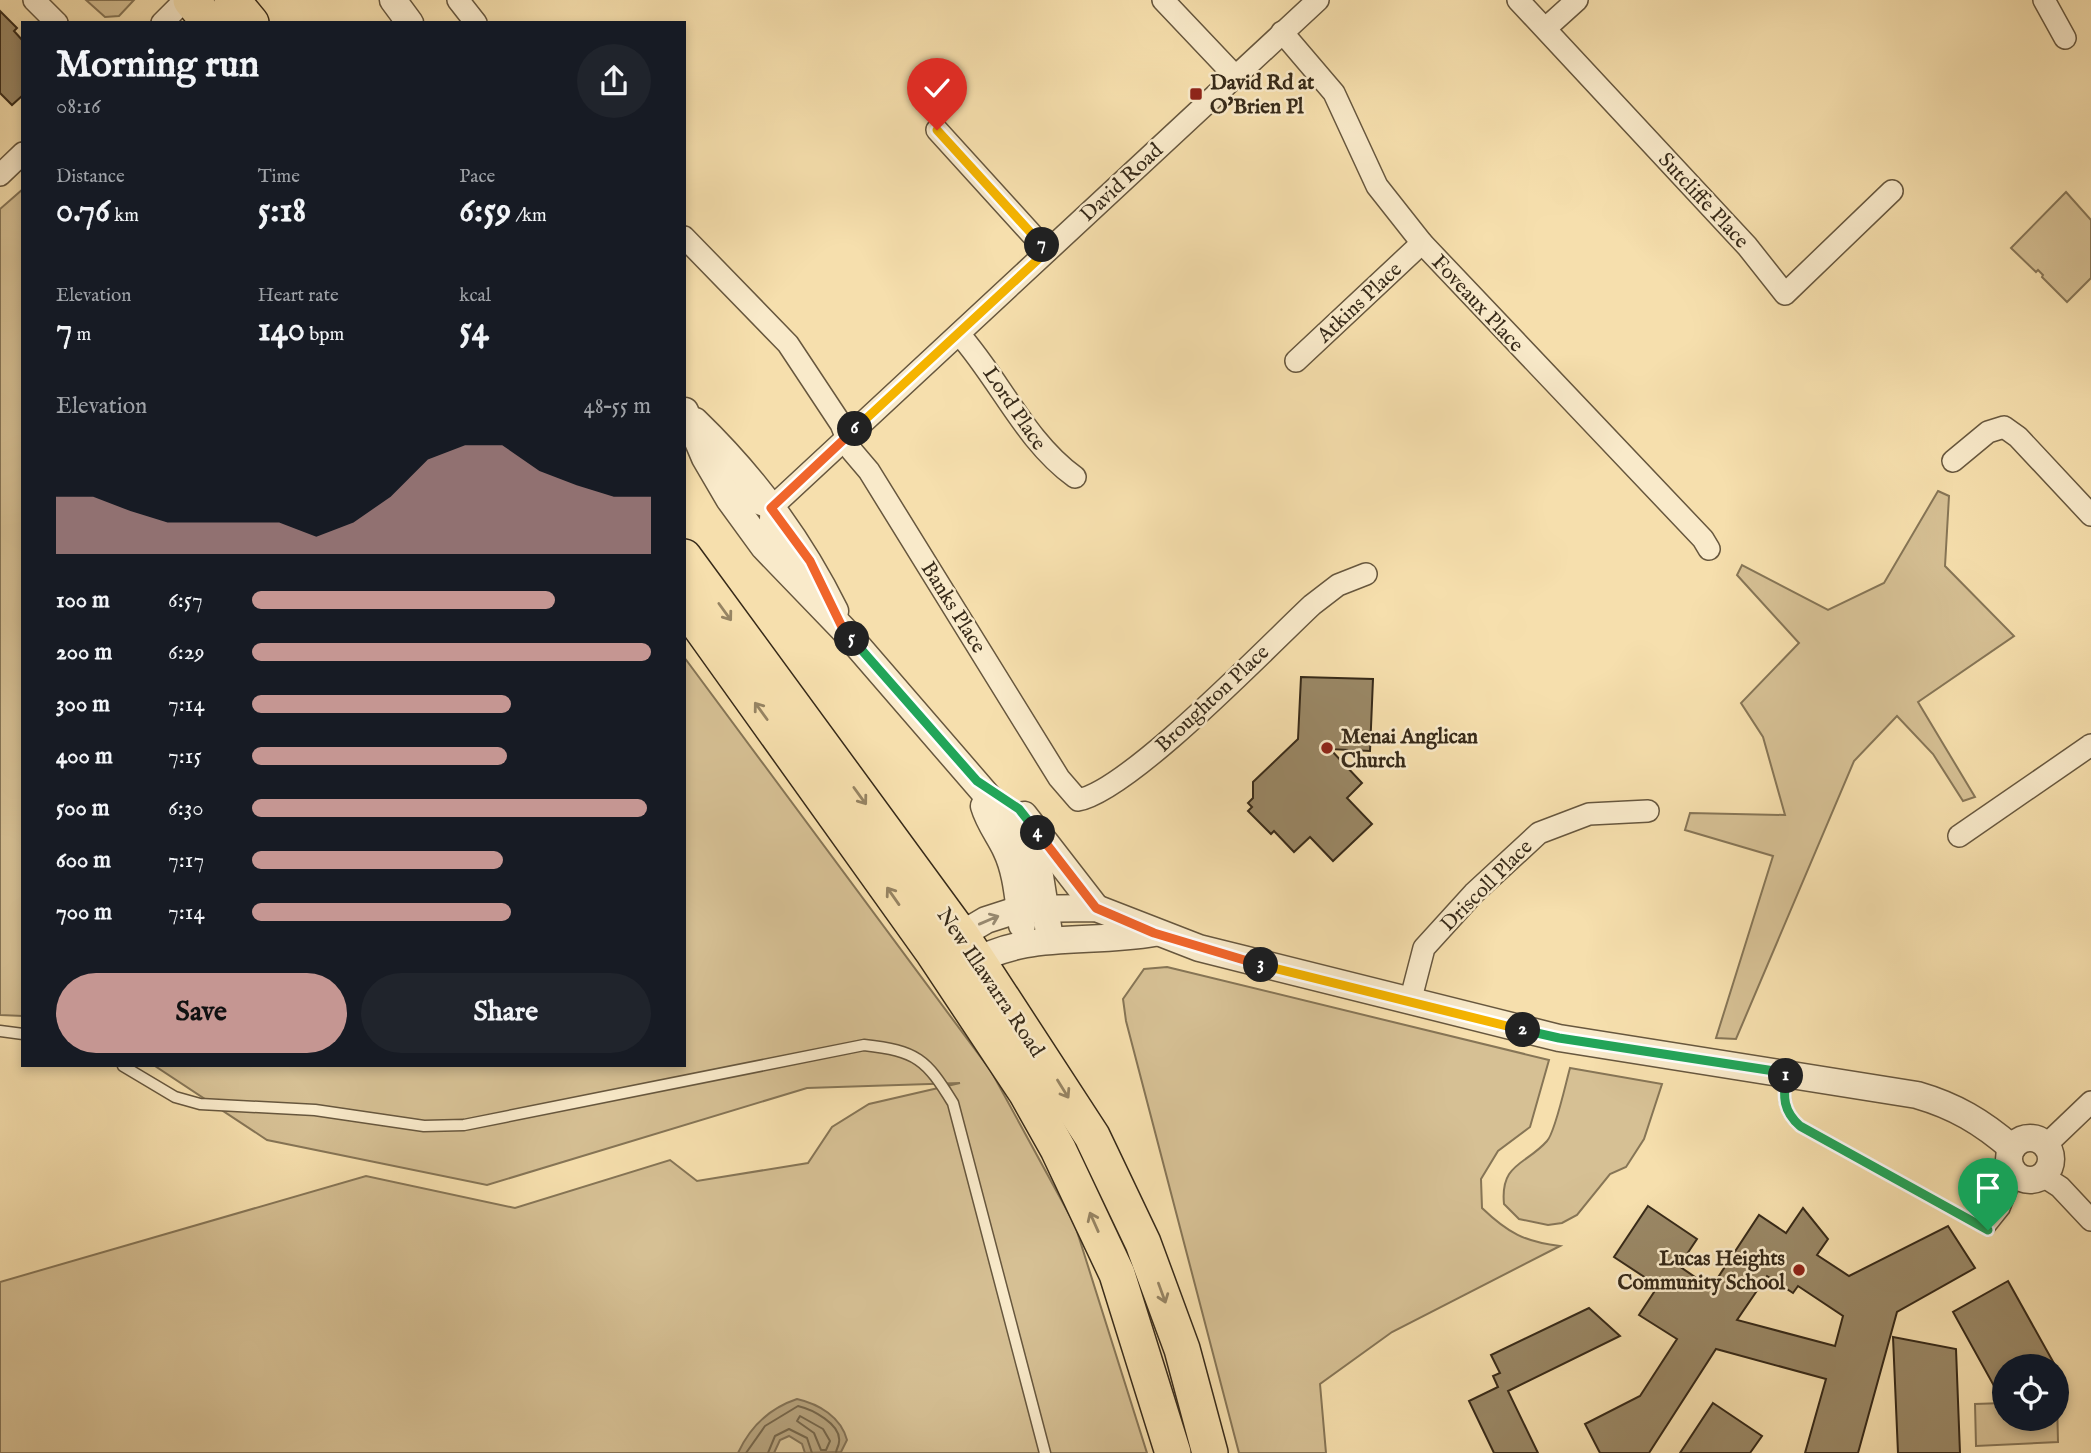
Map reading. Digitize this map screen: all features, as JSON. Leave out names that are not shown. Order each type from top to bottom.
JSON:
[{"type":"highway","points":[[188,0],[208,21]]},
{"type":"highway","points":[[232,0],[249,21]]},
{"type":"highway","name":"New Illawarra Road","points":[[686,561],[955,956],[1088,1210],[1117,1274],[1140,1339],[1173,1453]]},
{"type":"highway","name":"New Illawarra Road","points":[[686,607],[1092,1136],[1143,1242],[1182,1349],[1210,1453]]},
{"type":"street","points":[[34,0],[55,21]]},
{"type":"street","points":[[164,21],[188,0]]},
{"type":"street","points":[[393,0],[409,21]]},
{"type":"street","points":[[458,0],[474,21]]},
{"type":"street","points":[[1164,0],[1235,76]]},
{"type":"street","name":"David Road","points":[[771,508],[1318,0]]},
{"type":"street","name":"Sutcliffe Place","points":[[1518,0],[1747,246],[1785,294],[1892,191]]},
{"type":"street","points":[[1546,29],[1577,0]]},
{"type":"street","points":[[2044,0],[2065,38]]},
{"type":"street","name":"Foveaux Place","points":[[1282,32],[1334,93],[1377,186],[1422,243],[1703,539],[1709,549]]},
{"type":"street","points":[[937,130],[1047,251]]},
{"type":"street","points":[[0,175],[21,155]]},
{"type":"street","points":[[686,239],[788,344],[847,436]]},
{"type":"street","name":"Atkins Place","points":[[1296,361],[1422,243]]},
{"type":"street","name":"Lord Place","points":[[959,334],[985,363],[1039,446],[1075,477]]},
{"type":"street","points":[[686,412],[722,447],[810,561],[843,629]]},
{"type":"street","points":[[686,413],[705,458],[743,518],[796,583],[843,629],[1016,829],[1040,876],[1024,943]]},
{"type":"street","points":[[1953,461],[1988,432],[2004,427],[2018,436],[2091,515]]},
{"type":"street","name":"Banks Place","points":[[847,436],[852,451],[869,471],[1059,778]]},
{"type":"street","points":[[705,458],[723,470],[749,500],[771,508]]},
{"type":"street","points":[[771,508],[770,531],[791,559],[796,583]]},
{"type":"street","name":"Broughton Place","points":[[1059,778],[1078,800],[1089,798],[1117,782],[1147,759],[1312,605],[1338,585],[1366,574]]},
{"type":"street","points":[[1959,836],[2091,744]]},
{"type":"street","points":[[977,781],[1019,809],[1096,908]]},
{"type":"street","name":"Driscoll Place","points":[[1410,1002],[1424,948],[1474,893],[1539,833],[1588,814],[1648,811]]},
{"type":"street","points":[[955,956],[986,920],[1033,908],[1096,908],[1154,933],[1199,948],[1559,1038],[1917,1095],[1951,1105],[1983,1123],[2012,1148]]},
{"type":"street","points":[[1033,908],[1050,939]]},
{"type":"street","points":[[955,956],[1050,939],[1115,940],[1154,933]]},
{"type":"street","points":[[2046,1145],[2091,1102]]},
{"type":"street","points":[[2028,1138],[2046,1145],[2051,1157],[2043,1176],[2030,1181],[2017,1177],[2008,1160],[2012,1148],[2028,1138]]},
{"type":"street","points":[[2043,1176],[2060,1187],[2091,1220]]},
{"type":"lane","points":[[0,1031],[21,1034]]},
{"type":"lane","points":[[125,1067],[174,1097],[200,1104],[315,1110],[424,1126],[464,1125],[864,1045],[899,1049],[931,1068],[953,1104],[1045,1453]]},
{"type":"lane","points":[[1787,1073],[1783,1097],[1790,1117],[1800,1126],[1988,1230],[2004,1210],[2017,1177]]},
{"type":"shaded area","points":[[86,0],[134,0],[119,16],[105,17]]},
{"type":"shaded area","points":[[21,191],[21,1016],[0,1015],[0,209]]},
{"type":"shaded area","points":[[2066,192],[2091,220],[2091,278],[2067,302],[2038,270],[2036,272],[2011,248]]},
{"type":"shaded area","points":[[1938,491],[1949,496],[1945,566],[2014,636],[1918,702],[1975,797],[1963,801],[1933,754],[1897,716],[1854,761],[1736,1039],[1716,1038],[1773,856],[1685,830],[1690,813],[1785,815],[1763,737],[1741,703],[1799,643],[1737,575],[1742,565],[1828,610],[1884,583]]},
{"type":"shaded area","points":[[686,660],[991,1071],[1075,1225],[1147,1453],[0,1453],[0,1282],[366,1176],[515,1208],[670,1160],[697,1181],[808,1163],[832,1127],[869,1104],[960,1083],[807,1088],[487,1185],[267,1140],[157,1067],[686,1067]]},
{"type":"shaded area","points":[[1167,967],[1549,1060],[1530,1127],[1498,1151],[1481,1179],[1482,1208],[1518,1235],[1560,1246],[1392,1332],[1320,1384],[1326,1453],[1239,1453],[1126,1021],[1123,999],[1144,969]]},
{"type":"shaded area","points":[[1570,1068],[1662,1084],[1644,1139],[1626,1167],[1610,1174],[1577,1215],[1562,1223],[1548,1225],[1519,1219],[1504,1204],[1506,1180],[1516,1166],[1539,1149],[1550,1136]]},
{"type":"shaded area","points":[[1992,1403],[1992,1431],[2058,1431],[2058,1442],[1976,1446],[1975,1404]]},
{"type":"water","points":[[797,1399],[821,1408],[840,1425],[847,1440],[841,1452],[805,1453],[802,1444],[789,1436],[780,1440],[774,1453],[738,1453],[748,1435],[762,1420]]},
{"type":"building","points":[[0,11],[17,28],[14,31],[21,39],[21,97],[12,105],[0,93]]},
{"type":"building","points":[[1301,677],[1373,679],[1370,751],[1330,749],[1362,783],[1347,798],[1372,824],[1333,861],[1310,837],[1294,852],[1274,831],[1271,834],[1248,811],[1252,807],[1248,803],[1253,798],[1253,782],[1298,739]]},
{"type":"building","points":[[1648,1206],[1697,1239],[1679,1266],[1711,1288],[1759,1215],[1786,1233],[1803,1208],[1828,1239],[1817,1255],[1849,1276],[1948,1226],[1975,1268],[1897,1312],[1858,1453],[1805,1453],[1826,1379],[1716,1349],[1649,1453],[1600,1453],[1585,1424],[1640,1396],[1677,1339],[1639,1315],[1658,1286],[1614,1257]],"holes":[[[1767,1276],[1793,1293],[1798,1286],[1843,1316],[1835,1346],[1737,1320]]]},
{"type":"building","points":[[2008,1281],[2049,1354],[1992,1354],[1992,1382],[1953,1312]]},
{"type":"building","points":[[1589,1308],[1620,1336],[1508,1391],[1538,1453],[1494,1453],[1469,1401],[1498,1387],[1493,1376],[1500,1373],[1491,1355]]},
{"type":"building","points":[[1893,1337],[1956,1349],[1960,1453],[1898,1453]]},
{"type":"building","points":[[1713,1403],[1762,1436],[1750,1453],[1680,1453]]},
{"type":"place","name":"David Rd at O'Brien Pl","points":[[1196,94]]},
{"type":"place","name":"Menai Anglican Church","points":[[1327,748]]},
{"type":"place","name":"Lucas Heights Community School","points":[[1799,1270]]},
{"type":"route","points":[[937,130],[1047,251],[771,508],[810,561],[843,629],[977,781],[1019,809],[1084,897],[1096,908],[1154,933],[1290,972],[1559,1038],[1787,1073],[1783,1097],[1790,1117],[1800,1126],[1988,1230]]}]
